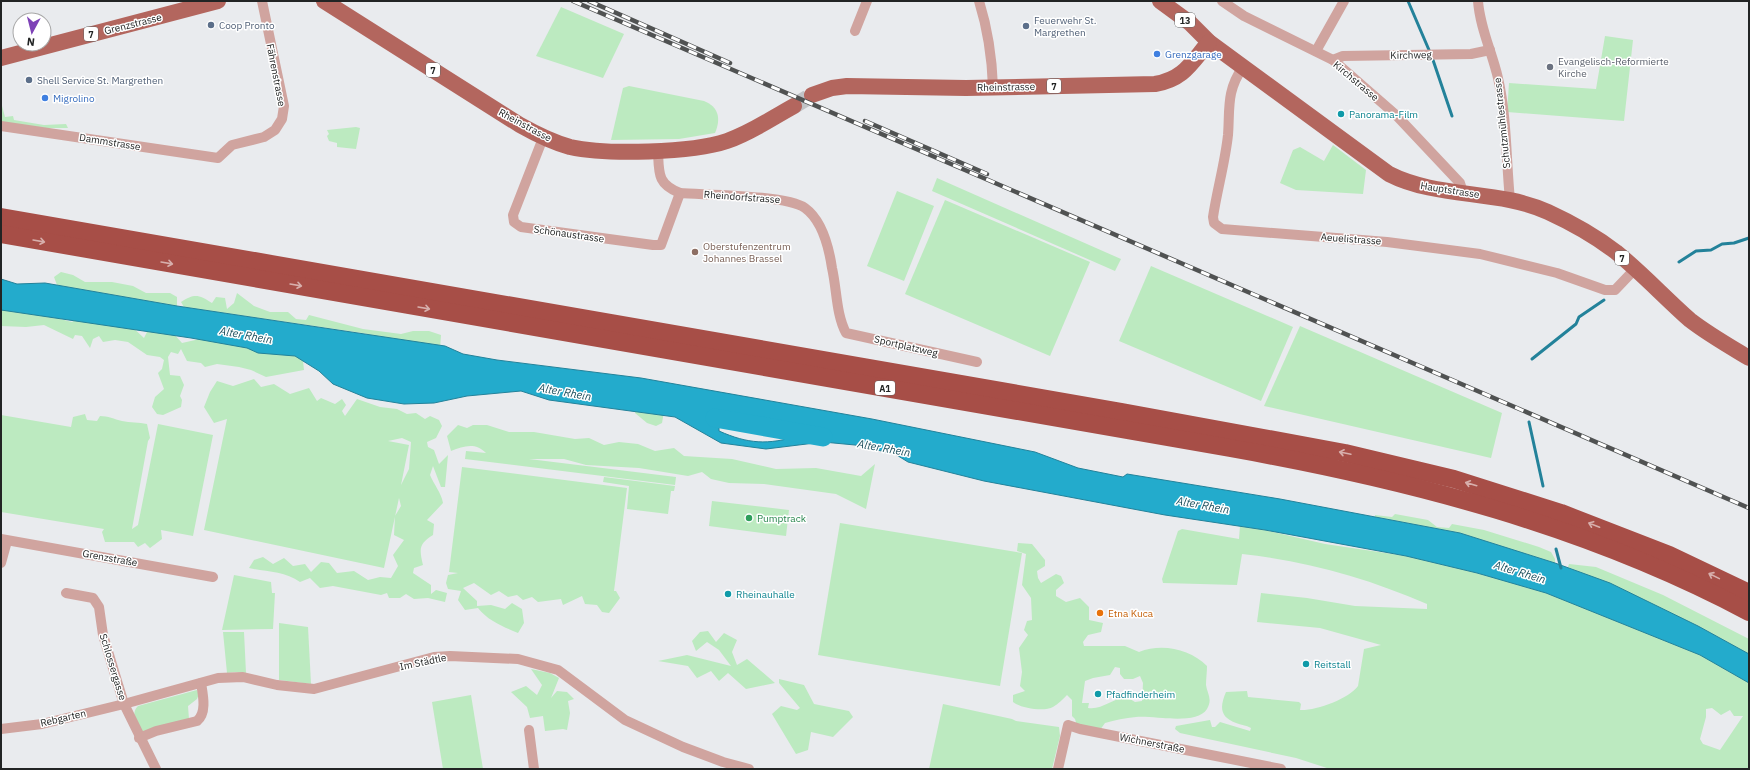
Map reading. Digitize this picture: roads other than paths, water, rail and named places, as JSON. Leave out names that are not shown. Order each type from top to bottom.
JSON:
[{"type":"highway","name":"A1","points":[[1,217],[1130,413],[1345,453],[1454,479],[1561,512],[1669,555],[1749,593]]},
{"type":"highway","name":"A1","points":[[1,234],[1230,448],[1368,475],[1484,505],[1566,532],[1618,552],[1696,586],[1749,612]]},
{"type":"main road","name":"Grenzstrasse","points":[[1,58],[218,1]]},
{"type":"main road","name":"Rheinstrasse","points":[[324,1],[520,125],[543,138],[570,147],[590,150],[658,151],[693,149],[726,141],[758,127],[794,106]]},
{"type":"main road","name":"Hauptstrasse","points":[[1160,1],[1190,23],[1209,42],[1243,68],[1389,174],[1405,182],[1423,187],[1510,200],[1546,211],[1579,227],[1615,252],[1691,320],[1716,338],[1749,358]]},
{"type":"main road","name":"Rheinstrasse","points":[[812,95],[832,88],[847,86],[900,88],[1162,83],[1173,80],[1186,71],[1209,42]]},
{"type":"street","name":"Fährenstrasse","points":[[218,158],[232,145],[264,137],[275,130],[282,119],[284,106],[262,1]]},
{"type":"street","points":[[855,31],[867,1]]},
{"type":"street","points":[[979,1],[988,36],[992,60],[993,87]]},
{"type":"street","name":"Kirchstrasse","points":[[1222,1],[1244,16],[1332,60],[1396,115],[1460,183],[1463,192]]},
{"type":"street","points":[[1316,51],[1344,1]]},
{"type":"street","name":"Schutzmühlestrasse","points":[[1478,1],[1481,18],[1498,77],[1502,99],[1510,200]]},
{"type":"street","name":"Kirchweg","points":[[1332,60],[1343,56],[1471,54],[1490,50]]},
{"type":"street","name":"Aeuelistrasse","points":[[1243,68],[1233,82],[1230,96],[1228,135],[1213,217],[1214,223],[1222,229],[1387,242],[1480,254],[1557,273],[1605,290],[1615,290],[1635,269]]},
{"type":"street","name":"Dammstrasse","points":[[1,126],[218,158]]},
{"type":"street","name":"Schönaustrasse","points":[[543,138],[513,215],[514,222],[521,227],[661,245],[680,193]]},
{"type":"street","points":[[658,151],[660,176],[668,188],[680,193]]},
{"type":"street","name":"Rheindorfstrasse","points":[[680,193],[785,200],[805,208],[817,221],[824,237],[832,267],[841,323]]},
{"type":"street","name":"Sportplatzweg","points":[[841,323],[846,333],[977,362]]},
{"type":"street","name":"Grenzstraße","points":[[1,563],[4,540],[213,577]]},
{"type":"street","name":"Schlossergasse","points":[[66,593],[93,598],[99,608],[103,635],[124,704],[139,738],[156,769]]},
{"type":"street","name":"Im Städtle","points":[[124,704],[218,678],[243,677],[277,685],[314,689],[434,657],[450,656],[518,659],[558,670],[613,712],[638,726],[683,747],[723,762],[749,769]]},
{"type":"street","points":[[139,738],[156,731],[197,721],[202,718],[201,683]]},
{"type":"street","name":"Rebgarten","points":[[1,729],[42,724],[124,704]]},
{"type":"street","name":"Wichnerstraße","points":[[1058,769],[1068,725],[1080,729],[1281,769]]},
{"type":"street","points":[[529,730],[534,769]]},
{"type":"water","points":[[1,279],[17,284],[45,283],[177,306],[445,346],[463,354],[497,360],[641,378],[872,419],[1035,452],[1078,468],[1123,477],[1127,474],[1280,499],[1460,533],[1555,563],[1610,583],[1698,626],[1749,654],[1749,683],[1700,655],[1546,593],[1477,573],[1406,556],[1265,530],[1165,515],[984,481],[908,462],[895,454],[855,445],[823,442],[766,449],[721,443],[675,417],[549,400],[521,391],[467,396],[434,403],[404,404],[367,398],[333,384],[319,371],[295,356],[258,353],[247,348],[191,338],[1,310]],"holes":[[[754,422],[759,423],[765,429],[798,432],[798,436],[777,441],[758,442],[739,439],[719,431],[719,425]]]},
{"type":"waterway","points":[[1408,1],[1429,50]]},
{"type":"waterway","points":[[1433,60],[1452,116]]},
{"type":"waterway","points":[[1679,262],[1696,251],[1711,250],[1722,244],[1734,243],[1749,238]]},
{"type":"waterway","points":[[1532,359],[1576,324],[1579,317],[1604,300]]},
{"type":"waterway","name":"Alter Rhein","points":[[715,418],[823,437]]},
{"type":"waterway","points":[[1529,422],[1543,486]]},
{"type":"waterway","points":[[1556,549],[1561,568]]},
{"type":"tunnel","points":[[794,106],[812,95]]},
{"type":"railway","points":[[573,1],[1749,508]]},
{"type":"railway","points":[[589,1],[730,63]]},
{"type":"railway","points":[[865,121],[987,174]]},
{"type":"place","name":"Coop Pronto","points":[[211,25]]},
{"type":"place","name":"Feuerwehr St. Margrethen","points":[[1026,26]]},
{"type":"place","name":"Grenzgarage","points":[[1157,54]]},
{"type":"place","name":"Evangelisch-Reformierte Kirche","points":[[1550,67]]},
{"type":"place","name":"Shell Service St. Margrethen","points":[[29,80]]},
{"type":"place","name":"Migrolino","points":[[45,98]]},
{"type":"place","name":"Panorama-Film","points":[[1341,114]]},
{"type":"place","name":"Oberstufenzentrum Johannes Brassel","points":[[695,252]]},
{"type":"place","name":"Pumptrack","points":[[749,518]]},
{"type":"place","name":"Rheinauhalle","points":[[728,594]]},
{"type":"place","name":"Etna Kuca","points":[[1100,613]]},
{"type":"place","name":"Reitstall","points":[[1306,664]]},
{"type":"place","name":"Pfadfinderheim","points":[[1098,694]]}]
